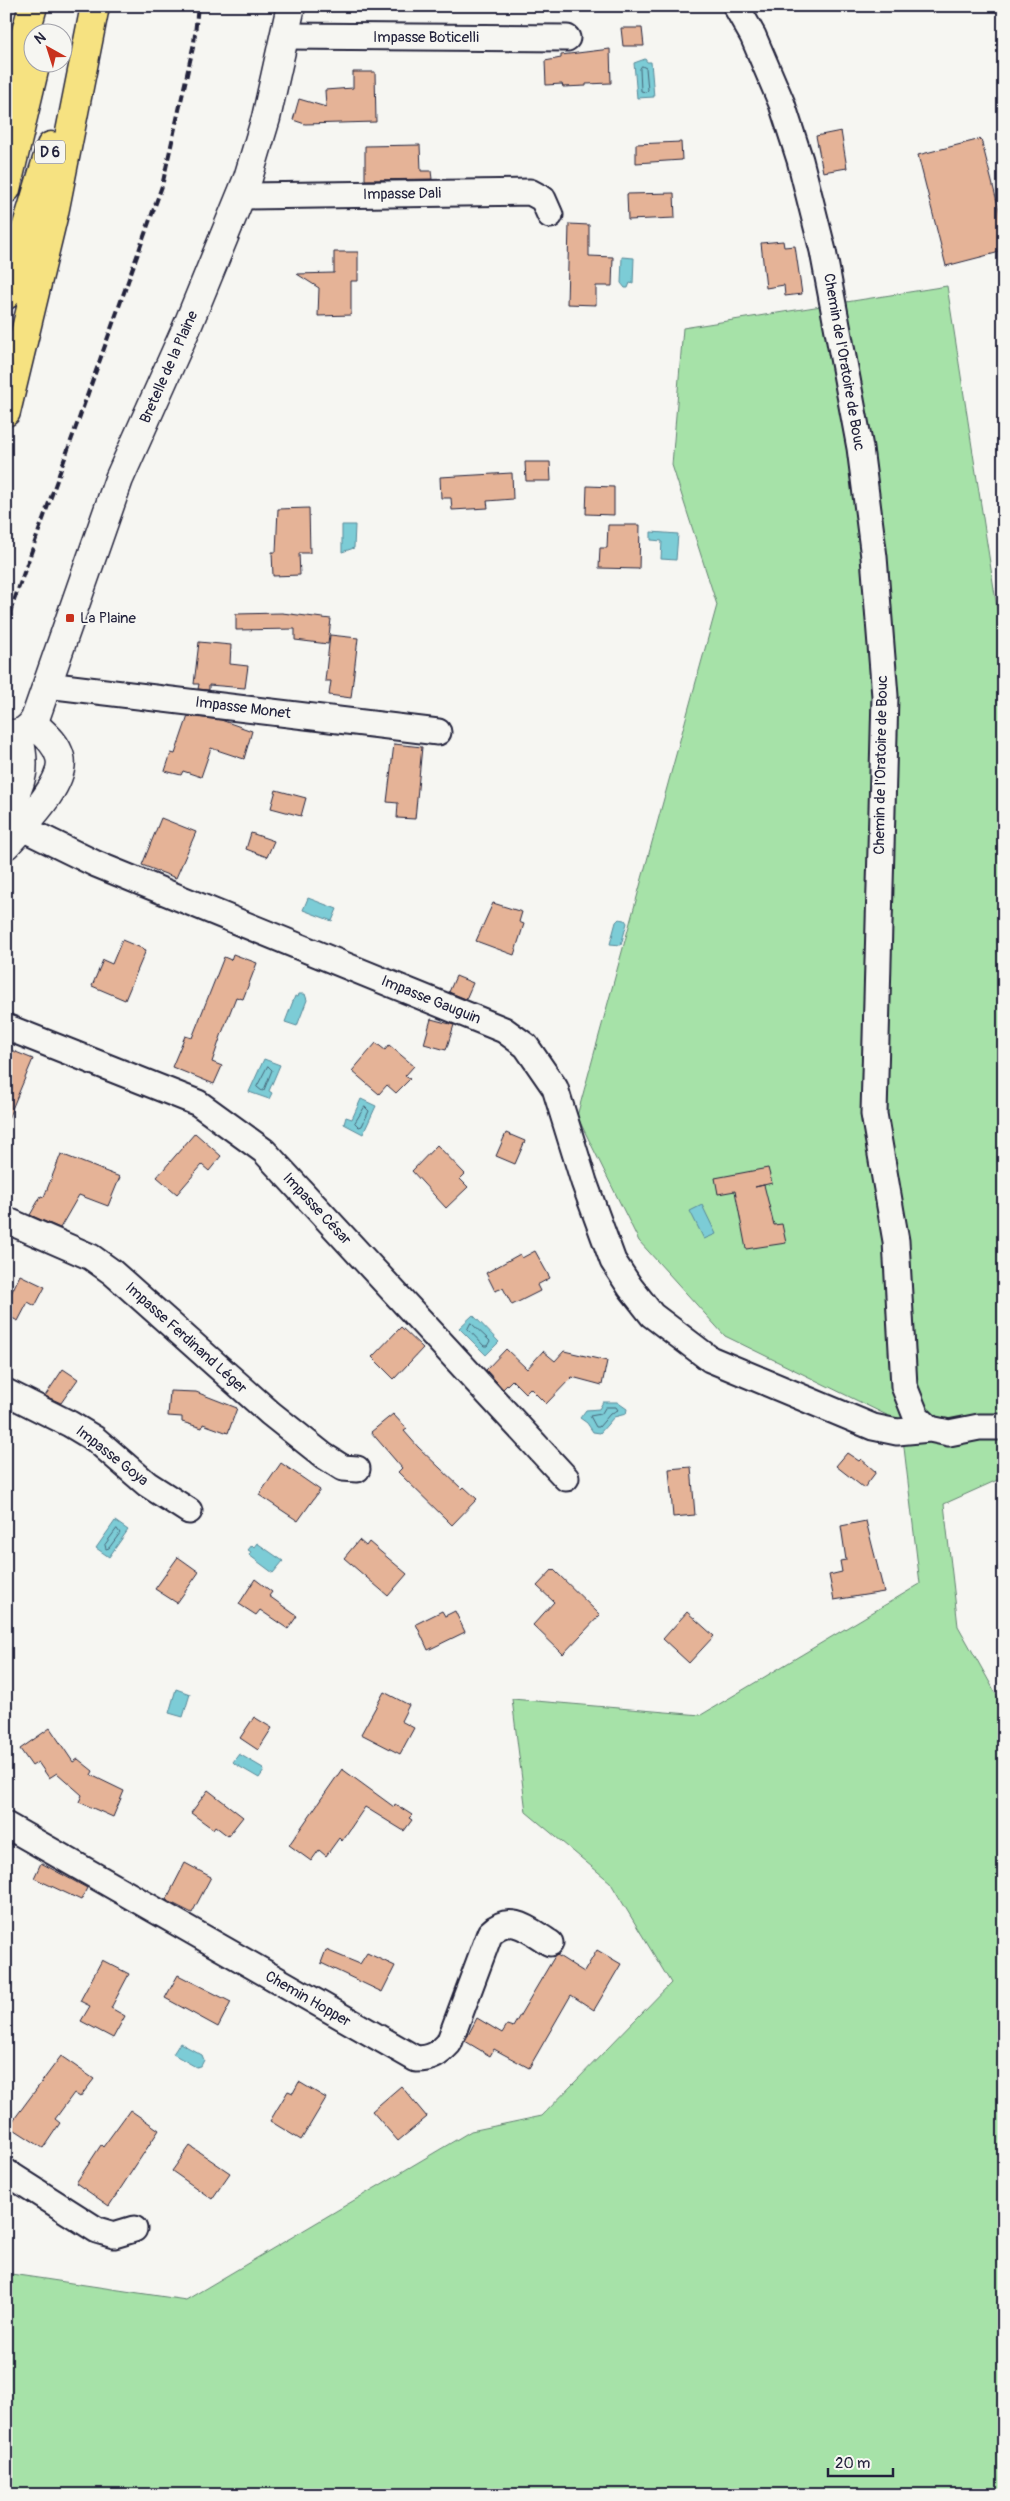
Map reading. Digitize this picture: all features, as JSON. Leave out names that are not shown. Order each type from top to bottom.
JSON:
[{"type":"highway","points":[[6,104],[33,6]]},
{"type":"highway","points":[[44,22],[46,6]]},
{"type":"highway","name":"D 6","points":[[6,295],[48,160],[80,6]]},
{"type":"highway","points":[[6,412],[54,214],[95,18],[95,6]]},
{"type":"highway","name":"D 6","points":[[6,189],[34,72]]},
{"type":"main road","name":"Bretelle de la Plaine","points":[[19,731],[47,685],[119,479],[241,196],[266,118],[291,6]]},
{"type":"main road","points":[[10,826],[55,784],[61,766],[55,745],[19,731]]},
{"type":"main road","points":[[10,826],[20,788],[22,772],[22,749],[19,731]]},
{"type":"street","name":"Chemin de l'Oratoire de Bouc","points":[[736,6],[754,36],[782,104],[800,160],[823,251],[861,457],[874,557],[884,696],[874,1114],[896,1241],[904,1386],[916,1416],[930,1429]]},
{"type":"street","name":"Impasse Boticelli","points":[[285,36],[567,38]]},
{"type":"street","name":"Impasse Dali","points":[[241,196],[530,192],[543,199],[550,215]]},
{"type":"street","name":"Impasse Monet","points":[[47,685],[438,732]]},
{"type":"street","name":"Impasse Gauguin","points":[[10,826],[96,864],[504,1030],[526,1046],[555,1088],[584,1182],[614,1261],[630,1287],[652,1315],[710,1359],[873,1427],[897,1432],[930,1429]]},
{"type":"street","name":"Impasse César","points":[[6,1027],[198,1103],[264,1151],[566,1478]]},
{"type":"street","name":"Impasse Ferdinand Léger","points":[[6,1220],[91,1257],[112,1272],[270,1413],[308,1444],[343,1468],[357,1469]]},
{"type":"street","name":"Impasse Goya","points":[[6,1392],[70,1424],[95,1439],[146,1484],[189,1511]]},
{"type":"street","points":[[930,1429],[949,1433],[979,1427],[1004,1427]]},
{"type":"street","name":"Chemin Hopper","points":[[6,1825],[416,2059],[428,2059],[439,2053],[449,2043],[490,1933],[498,1926],[508,1923],[518,1924],[550,1943]]},
{"type":"street","points":[[6,2172],[97,2230],[114,2235],[134,2229]]},
{"type":"green space","points":[[947,286],[1004,653],[1004,1477],[944,1504],[958,1626],[1004,1708],[1004,2495],[6,2495],[6,2284],[11,2274],[186,2300],[471,2131],[542,2116],[671,1983],[610,1882],[526,1812],[512,1699],[701,1715],[920,1584],[901,1422],[725,1336],[639,1241],[577,1116],[717,605],[672,465],[683,328]]},
{"type":"water","points":[[645,59],[647,62],[651,62],[654,97],[637,98],[634,63]]},
{"type":"water","points":[[622,257],[634,258],[633,284],[630,283],[628,288],[625,288],[621,283]]},
{"type":"water","points":[[342,525],[355,525],[354,548],[342,552]]},
{"type":"water","points":[[651,532],[678,534],[676,560],[661,559],[662,541],[651,540]]},
{"type":"water","points":[[308,898],[337,909],[332,921],[303,910]]},
{"type":"water","points":[[619,919],[625,920],[627,923],[621,945],[610,944],[616,922]]},
{"type":"water","points":[[299,994],[305,994],[307,1000],[297,1026],[285,1022],[295,996],[298,997]]},
{"type":"water","points":[[264,1059],[280,1065],[269,1091],[272,1093],[269,1099],[249,1092]]},
{"type":"water","points":[[361,1099],[376,1106],[363,1134],[344,1124],[346,1117],[352,1119]]},
{"type":"water","points":[[702,1205],[716,1234],[704,1239],[690,1211]]},
{"type":"water","points":[[473,1315],[499,1342],[486,1355],[459,1328]]},
{"type":"water","points":[[603,1402],[617,1402],[627,1409],[626,1414],[614,1417],[600,1433],[593,1432],[587,1423],[580,1418],[586,1410],[599,1409]]},
{"type":"water","points":[[115,1521],[128,1530],[109,1557],[96,1548]]},
{"type":"water","points":[[257,1543],[283,1561],[273,1573],[249,1555],[251,1552],[248,1550]]},
{"type":"water","points":[[176,1689],[190,1694],[183,1717],[169,1713]]},
{"type":"water","points":[[239,1754],[263,1768],[264,1771],[259,1778],[233,1762]]},
{"type":"water","points":[[180,2043],[202,2055],[204,2060],[201,2066],[196,2067],[173,2054]]},
{"type":"building","points":[[621,28],[642,28],[644,46],[623,46]]},
{"type":"building","points":[[610,49],[611,83],[563,87],[562,84],[546,85],[545,61],[561,58],[561,55]]},
{"type":"building","points":[[353,72],[375,72],[376,122],[305,124],[293,120],[299,99],[326,107],[325,90],[353,88]]},
{"type":"building","points":[[841,131],[847,168],[823,172],[816,136]]},
{"type":"building","points":[[981,139],[1004,229],[1004,245],[996,253],[946,266],[918,155]]},
{"type":"building","points":[[681,142],[682,160],[636,163],[636,144]]},
{"type":"building","points":[[420,145],[421,171],[431,171],[432,179],[365,180],[365,146]]},
{"type":"building","points":[[674,193],[675,218],[628,220],[627,194]]},
{"type":"building","points":[[569,224],[589,225],[589,256],[613,257],[612,286],[596,286],[596,305],[567,304]]},
{"type":"building","points":[[783,241],[784,247],[795,246],[802,294],[785,296],[784,285],[766,288],[761,243]]},
{"type":"building","points":[[334,252],[358,252],[358,281],[351,281],[351,315],[318,316],[319,288],[297,274],[334,273]]},
{"type":"building","points":[[525,462],[550,462],[551,481],[526,481]]},
{"type":"building","points":[[512,473],[513,499],[487,501],[488,508],[452,510],[451,498],[441,498],[440,477]]},
{"type":"building","points":[[587,486],[614,487],[614,515],[586,514]]},
{"type":"building","points":[[309,508],[310,553],[299,553],[300,575],[273,576],[272,552],[276,552],[278,509]]},
{"type":"building","points":[[608,525],[640,525],[639,569],[599,568],[600,548],[607,548]]},
{"type":"building","points":[[282,613],[331,619],[328,644],[295,640],[295,629],[236,630],[236,614]]},
{"type":"building","points":[[330,635],[358,638],[351,698],[329,695],[331,681],[325,681]]},
{"type":"building","points":[[199,642],[231,645],[230,664],[248,666],[245,688],[209,685],[209,690],[198,689],[199,684],[194,684]]},
{"type":"building","points":[[188,716],[221,720],[252,731],[244,759],[211,748],[201,777],[183,771],[181,775],[165,771],[171,753],[175,754]]},
{"type":"building","points":[[394,744],[422,747],[415,819],[397,818],[398,803],[387,802]]},
{"type":"building","points":[[276,790],[306,798],[301,816],[271,808]]},
{"type":"building","points":[[161,818],[196,832],[176,878],[142,865]]},
{"type":"building","points":[[251,833],[274,841],[267,857],[246,849]]},
{"type":"building","points":[[493,903],[522,912],[519,922],[524,924],[514,955],[476,941]]},
{"type":"building","points":[[122,940],[146,950],[125,1000],[92,986],[103,960],[112,964]]},
{"type":"building","points":[[233,954],[257,963],[243,999],[236,997],[222,1033],[212,1062],[222,1066],[214,1084],[172,1067],[185,1036],[192,1038],[224,957],[231,960]]},
{"type":"building","points":[[456,976],[473,983],[466,999],[449,992]]},
{"type":"building","points":[[431,1019],[454,1025],[446,1050],[424,1044]]},
{"type":"building","points":[[376,1043],[385,1050],[389,1045],[414,1066],[405,1076],[410,1079],[396,1093],[387,1085],[379,1094],[352,1071]]},
{"type":"building","points":[[6,1048],[33,1059],[7,1121],[6,1121]]},
{"type":"building","points":[[195,1133],[221,1156],[209,1171],[202,1165],[177,1194],[157,1177]]},
{"type":"building","points":[[506,1133],[525,1141],[515,1164],[496,1156]]},
{"type":"building","points":[[437,1145],[465,1174],[460,1179],[468,1187],[446,1208],[412,1171]]},
{"type":"building","points":[[61,1154],[120,1177],[108,1206],[79,1195],[60,1228],[30,1215],[41,1196],[44,1197]]},
{"type":"building","points":[[768,1168],[772,1183],[755,1187],[764,1185],[774,1225],[782,1224],[786,1243],[746,1249],[735,1191],[718,1194],[715,1178]]},
{"type":"building","points":[[535,1251],[550,1278],[537,1285],[540,1291],[512,1305],[503,1288],[495,1291],[486,1273],[520,1254],[522,1258]]},
{"type":"building","points":[[20,1275],[45,1287],[35,1306],[28,1302],[18,1321],[6,1315],[6,1304]]},
{"type":"building","points":[[401,1327],[423,1348],[394,1379],[372,1357]]},
{"type":"building","points":[[506,1349],[527,1369],[543,1351],[555,1361],[564,1351],[607,1361],[602,1385],[572,1377],[546,1404],[530,1388],[525,1393],[512,1380],[503,1389],[486,1370]]},
{"type":"building","points":[[63,1369],[78,1379],[61,1403],[45,1396]]},
{"type":"building","points":[[170,1391],[196,1392],[237,1408],[228,1433],[203,1424],[202,1428],[182,1422],[182,1417],[168,1416]]},
{"type":"building","points":[[393,1414],[407,1429],[404,1431],[418,1447],[462,1489],[464,1487],[477,1499],[452,1525],[398,1472],[402,1468],[371,1432]]},
{"type":"building","points":[[847,1453],[859,1461],[861,1459],[876,1472],[864,1488],[836,1466]]},
{"type":"building","points":[[281,1463],[320,1490],[298,1521],[259,1495]]},
{"type":"building","points":[[691,1467],[695,1515],[673,1517],[669,1469]]},
{"type":"building","points":[[866,1521],[884,1592],[834,1600],[829,1575],[842,1572],[840,1561],[846,1560],[841,1526]]},
{"type":"building","points":[[359,1540],[366,1546],[369,1542],[407,1574],[388,1596],[344,1558]]},
{"type":"building","points":[[178,1557],[199,1572],[177,1603],[155,1589]]},
{"type":"building","points":[[553,1569],[600,1615],[563,1654],[533,1625],[554,1602],[537,1586]]},
{"type":"building","points":[[255,1579],[272,1592],[269,1596],[297,1616],[288,1629],[260,1610],[256,1615],[239,1604]]},
{"type":"building","points":[[442,1611],[445,1616],[455,1611],[465,1632],[428,1650],[416,1624]]},
{"type":"building","points":[[687,1612],[714,1636],[689,1663],[663,1639]]},
{"type":"building","points":[[384,1692],[409,1705],[401,1721],[414,1728],[400,1754],[361,1734]]},
{"type":"building","points":[[254,1717],[272,1728],[258,1750],[240,1738]]},
{"type":"building","points":[[50,1728],[73,1762],[78,1759],[93,1771],[91,1775],[124,1791],[113,1817],[79,1802],[82,1795],[57,1773],[49,1778],[38,1762],[32,1766],[20,1749]]},
{"type":"building","points":[[342,1769],[394,1807],[395,1804],[412,1815],[409,1818],[412,1820],[404,1831],[365,1807],[342,1841],[339,1838],[326,1856],[319,1850],[311,1861],[289,1845]]},
{"type":"building","points":[[208,1790],[243,1817],[228,1836],[215,1826],[213,1829],[191,1813]]},
{"type":"building","points":[[41,1863],[87,1888],[81,1900],[34,1878]]},
{"type":"building","points":[[185,1863],[211,1877],[192,1913],[166,1900]]},
{"type":"building","points":[[326,1950],[360,1964],[367,1953],[395,1966],[382,1992],[321,1963]]},
{"type":"building","points":[[597,1950],[621,1964],[594,2010],[571,1995],[529,2068],[494,2049],[490,2056],[465,2041],[477,2018],[502,2033],[507,2025],[513,2027],[555,1956],[557,1955],[584,1972]]},
{"type":"building","points":[[102,1960],[129,1974],[111,2008],[125,2016],[113,2038],[81,2021],[90,2006],[80,2001]]},
{"type":"building","points":[[178,1975],[231,2002],[218,2027],[165,1998]]},
{"type":"building","points":[[61,2056],[94,2079],[80,2097],[74,2093],[55,2119],[60,2123],[43,2148],[9,2126]]},
{"type":"building","points":[[299,2082],[326,2098],[301,2140],[270,2121],[288,2091],[293,2093]]},
{"type":"building","points":[[401,2086],[427,2117],[398,2141],[372,2111]]},
{"type":"building","points":[[130,2110],[159,2130],[109,2206],[76,2183],[101,2145],[103,2147]]},
{"type":"building","points":[[190,2146],[230,2173],[212,2199],[172,2171]]},
{"type":"railway","points":[[6,623],[162,186],[194,43],[198,6]]},
{"type":"place","name":"La Plaine","points":[[70,618]]}]
